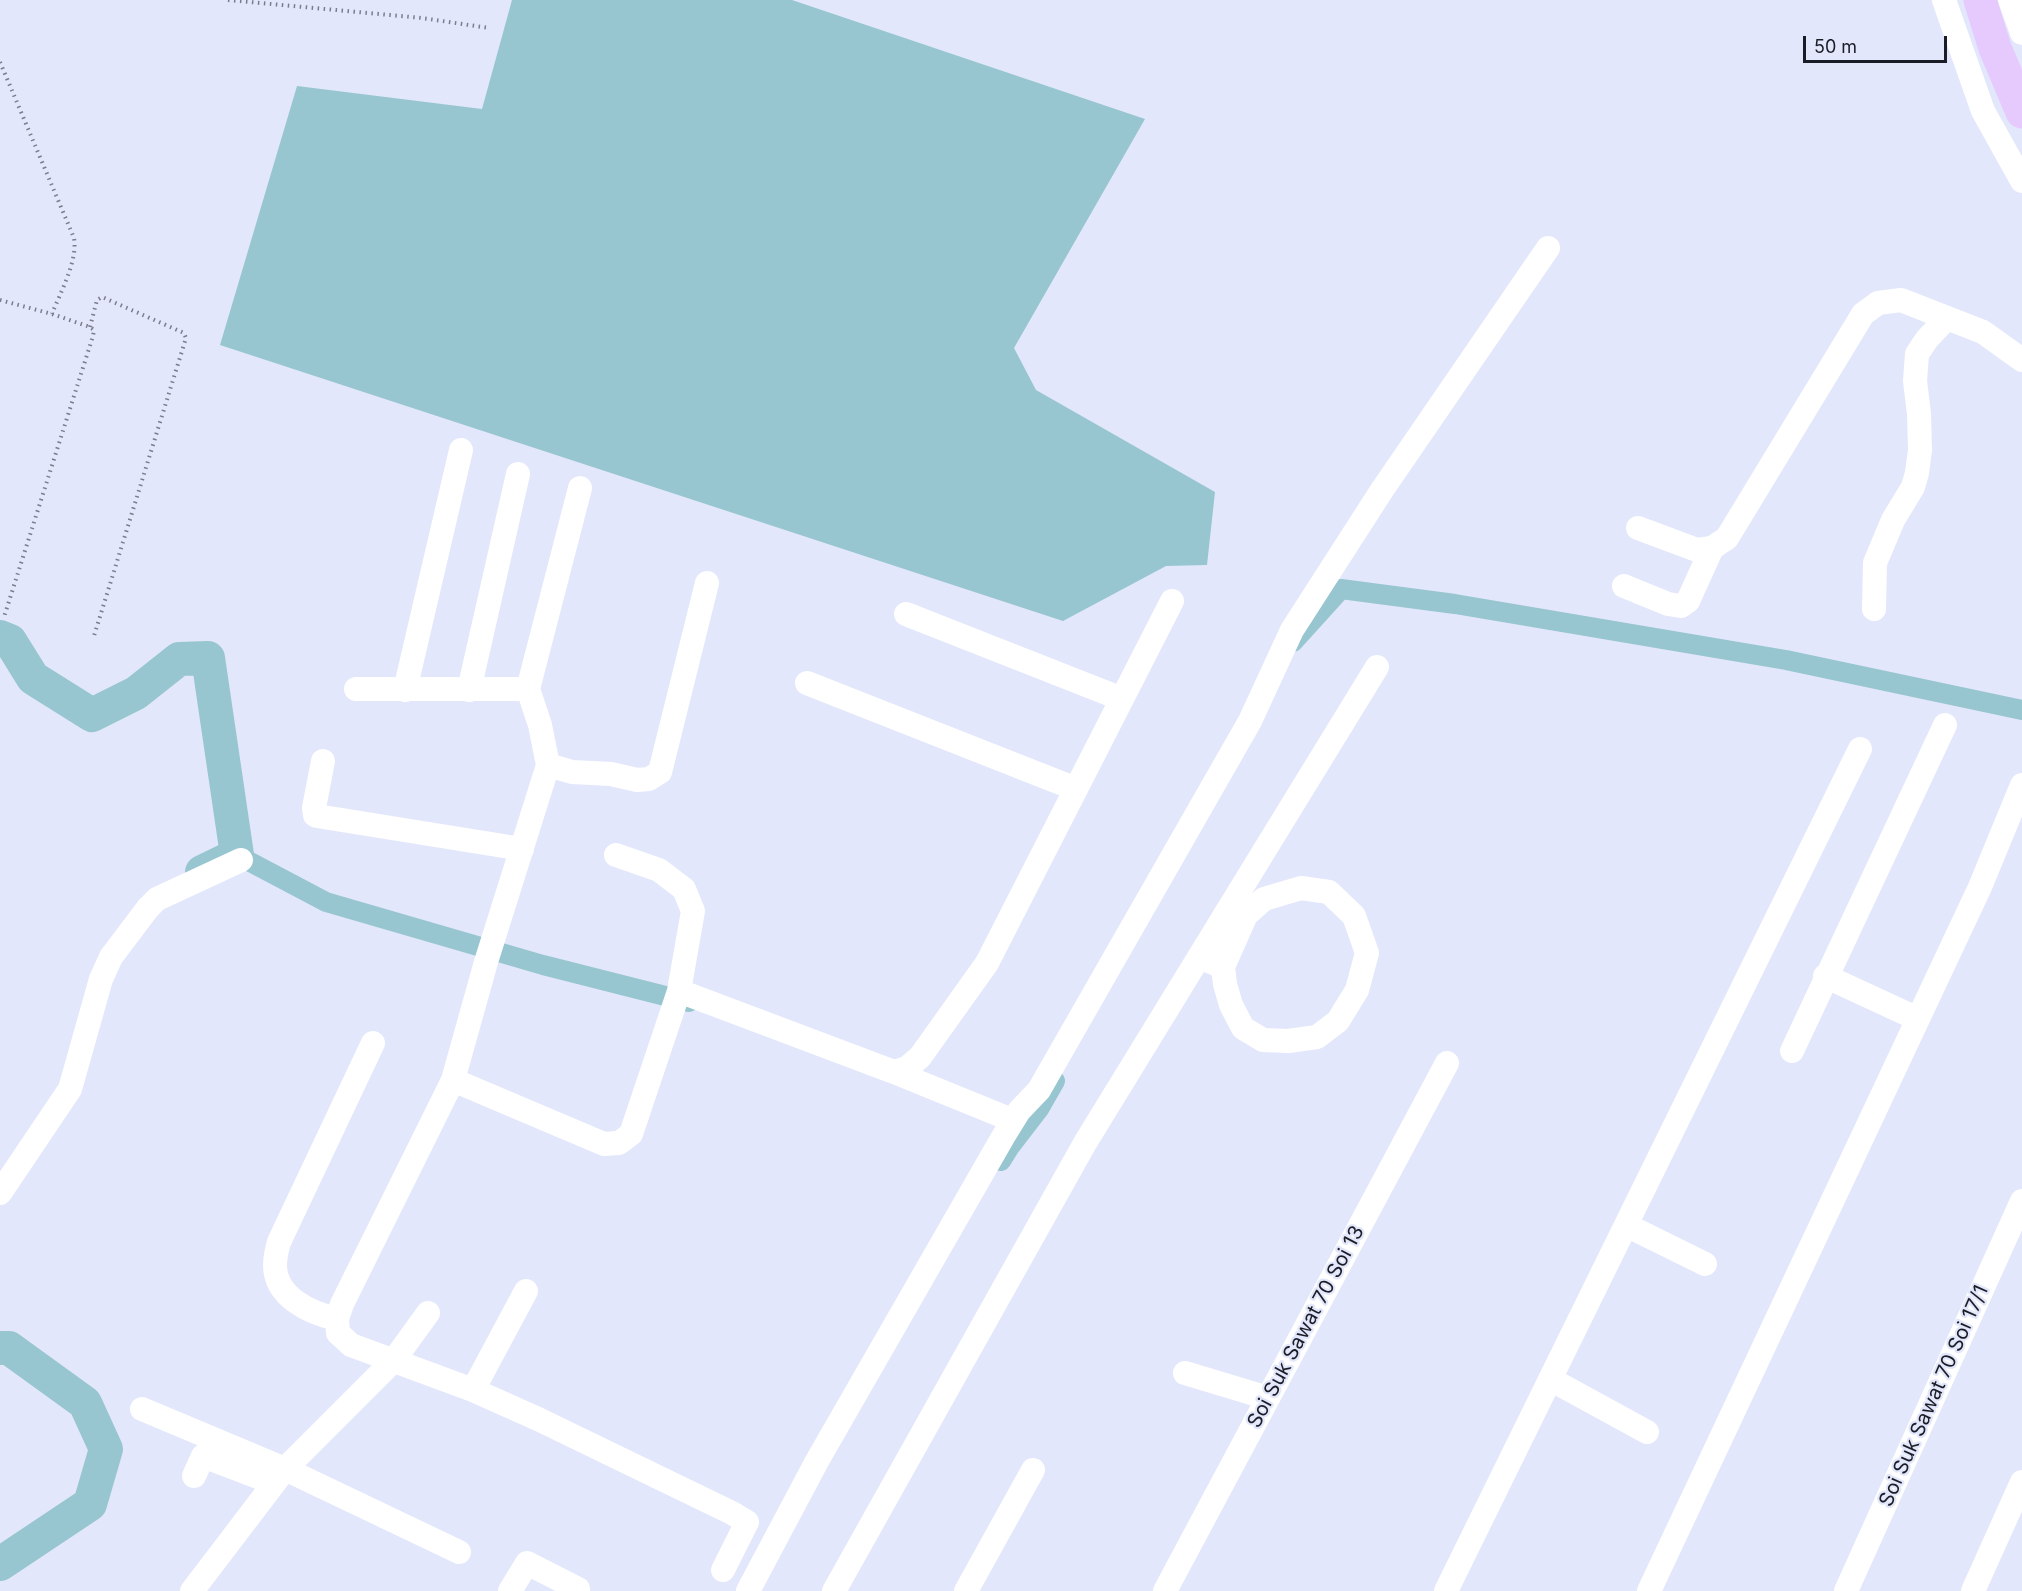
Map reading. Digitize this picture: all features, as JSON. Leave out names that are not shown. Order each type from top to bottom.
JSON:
[{"type":"highway","points":[[1980,0],[1995,48],[2022,112]]},
{"type":"street","points":[[1944,0],[1983,111],[2022,181]]},
{"type":"street","points":[[2010,0],[2022,33]]},
{"type":"street","points":[[748,1591],[817,1461],[1012,1120],[1039,1090],[1218,777],[1257,706],[1292,630],[1382,490],[1548,248]]},
{"type":"street","points":[[1638,528],[1697,550],[1712,548],[1726,538],[1863,314],[1878,303],[1901,300],[1983,332],[2022,360]]},
{"type":"street","points":[[1874,609],[1875,563],[1893,520],[1913,487],[1917,473],[1920,450],[1915,381],[1917,354],[1927,339],[1947,318]]},
{"type":"street","points":[[405,690],[461,450]]},
{"type":"street","points":[[469,690],[518,474]]},
{"type":"street","points":[[580,488],[528,689],[540,725],[548,765],[486,962],[453,1080],[342,1304],[337,1319],[338,1333],[351,1345],[473,1390],[538,1419],[747,1522],[723,1570]]},
{"type":"street","points":[[1624,586],[1668,604],[1681,606],[1688,601],[1712,548]]},
{"type":"street","points":[[548,765],[572,772],[611,774],[637,780],[650,779],[660,772],[707,584]]},
{"type":"street","points":[[894,1072],[907,1068],[920,1057],[987,963],[1172,600]]},
{"type":"street","points":[[906,615],[1122,699]]},
{"type":"street","points":[[834,1591],[1085,1143],[1377,667]]},
{"type":"street","points":[[807,683],[1077,789]]},
{"type":"street","points":[[356,689],[528,689]]},
{"type":"street","points":[[1791,1051],[1945,725]]},
{"type":"street","points":[[1446,1591],[1860,749]]},
{"type":"street","points":[[323,761],[314,808],[317,816],[522,849]]},
{"type":"street","points":[[1649,1591],[1980,887],[2022,785]]},
{"type":"street","points":[[453,1080],[604,1144],[619,1143],[631,1134],[679,991],[693,911],[684,889],[660,870],[616,855]]},
{"type":"street","points":[[0,1193],[70,1089],[101,979],[117,949],[157,899],[241,860]]},
{"type":"street","points":[[1301,888],[1329,892],[1354,916],[1367,953],[1357,990],[1338,1021],[1317,1037],[1288,1041],[1263,1040],[1243,1028],[1231,1005],[1223,967],[1246,915],[1264,899],[1301,888]]},
{"type":"street","points":[[1199,957],[1223,967]]},
{"type":"street","points":[[1825,976],[1918,1019]]},
{"type":"street","points":[[679,991],[894,1072],[1012,1120]]},
{"type":"street","points":[[337,1319],[318,1315],[291,1298],[277,1281],[275,1265],[279,1242],[373,1043]]},
{"type":"street","name":"Soi Suk Sawat 70 Soi 13","points":[[1165,1591],[1447,1063]]},
{"type":"street","name":"Soi Suk Sawat 70 Soi 17/1","points":[[1846,1591],[2022,1201]]},
{"type":"street","points":[[1626,1225],[1705,1264]]},
{"type":"street","points":[[473,1390],[526,1291]]},
{"type":"street","points":[[192,1591],[280,1476],[394,1360],[428,1313]]},
{"type":"street","points":[[1185,1373],[1268,1398]]},
{"type":"street","points":[[1550,1379],[1647,1432]]},
{"type":"street","points":[[142,1410],[280,1476],[459,1552]]},
{"type":"street","points":[[194,1476],[203,1456],[280,1476]]},
{"type":"street","points":[[966,1591],[1033,1470]]},
{"type":"street","points":[[1973,1591],[2022,1482]]},
{"type":"street","points":[[510,1591],[526,1563],[578,1589],[577,1591]]},
{"type":"path","points":[[228,0],[422,18],[489,28]]},
{"type":"path","points":[[0,62],[74,238],[73,258],[52,314]]},
{"type":"path","points":[[90,327],[96,300],[102,297],[184,333],[186,338],[94,636]]},
{"type":"path","points":[[0,300],[52,314],[94,330],[4,617]]},
{"type":"shaded area","points":[[512,0],[792,0],[1145,119],[1014,348],[1036,390],[1215,492],[1207,565],[1166,566],[1063,621],[220,345],[297,86],[482,109]]},
{"type":"waterway","points":[[1293,642],[1341,589],[1455,604],[1786,660],[2022,710]]},
{"type":"waterway","points":[[0,637],[10,641],[33,678],[92,715],[136,693],[179,659],[208,658],[237,855],[202,872]]},
{"type":"waterway","points":[[237,855],[326,902],[543,965],[689,1002]]},
{"type":"waterway","points":[[1001,1161],[1039,1109],[1055,1081]]},
{"type":"waterway","points":[[0,1348],[9,1348],[85,1403],[106,1449],[90,1504],[0,1564]]}]
